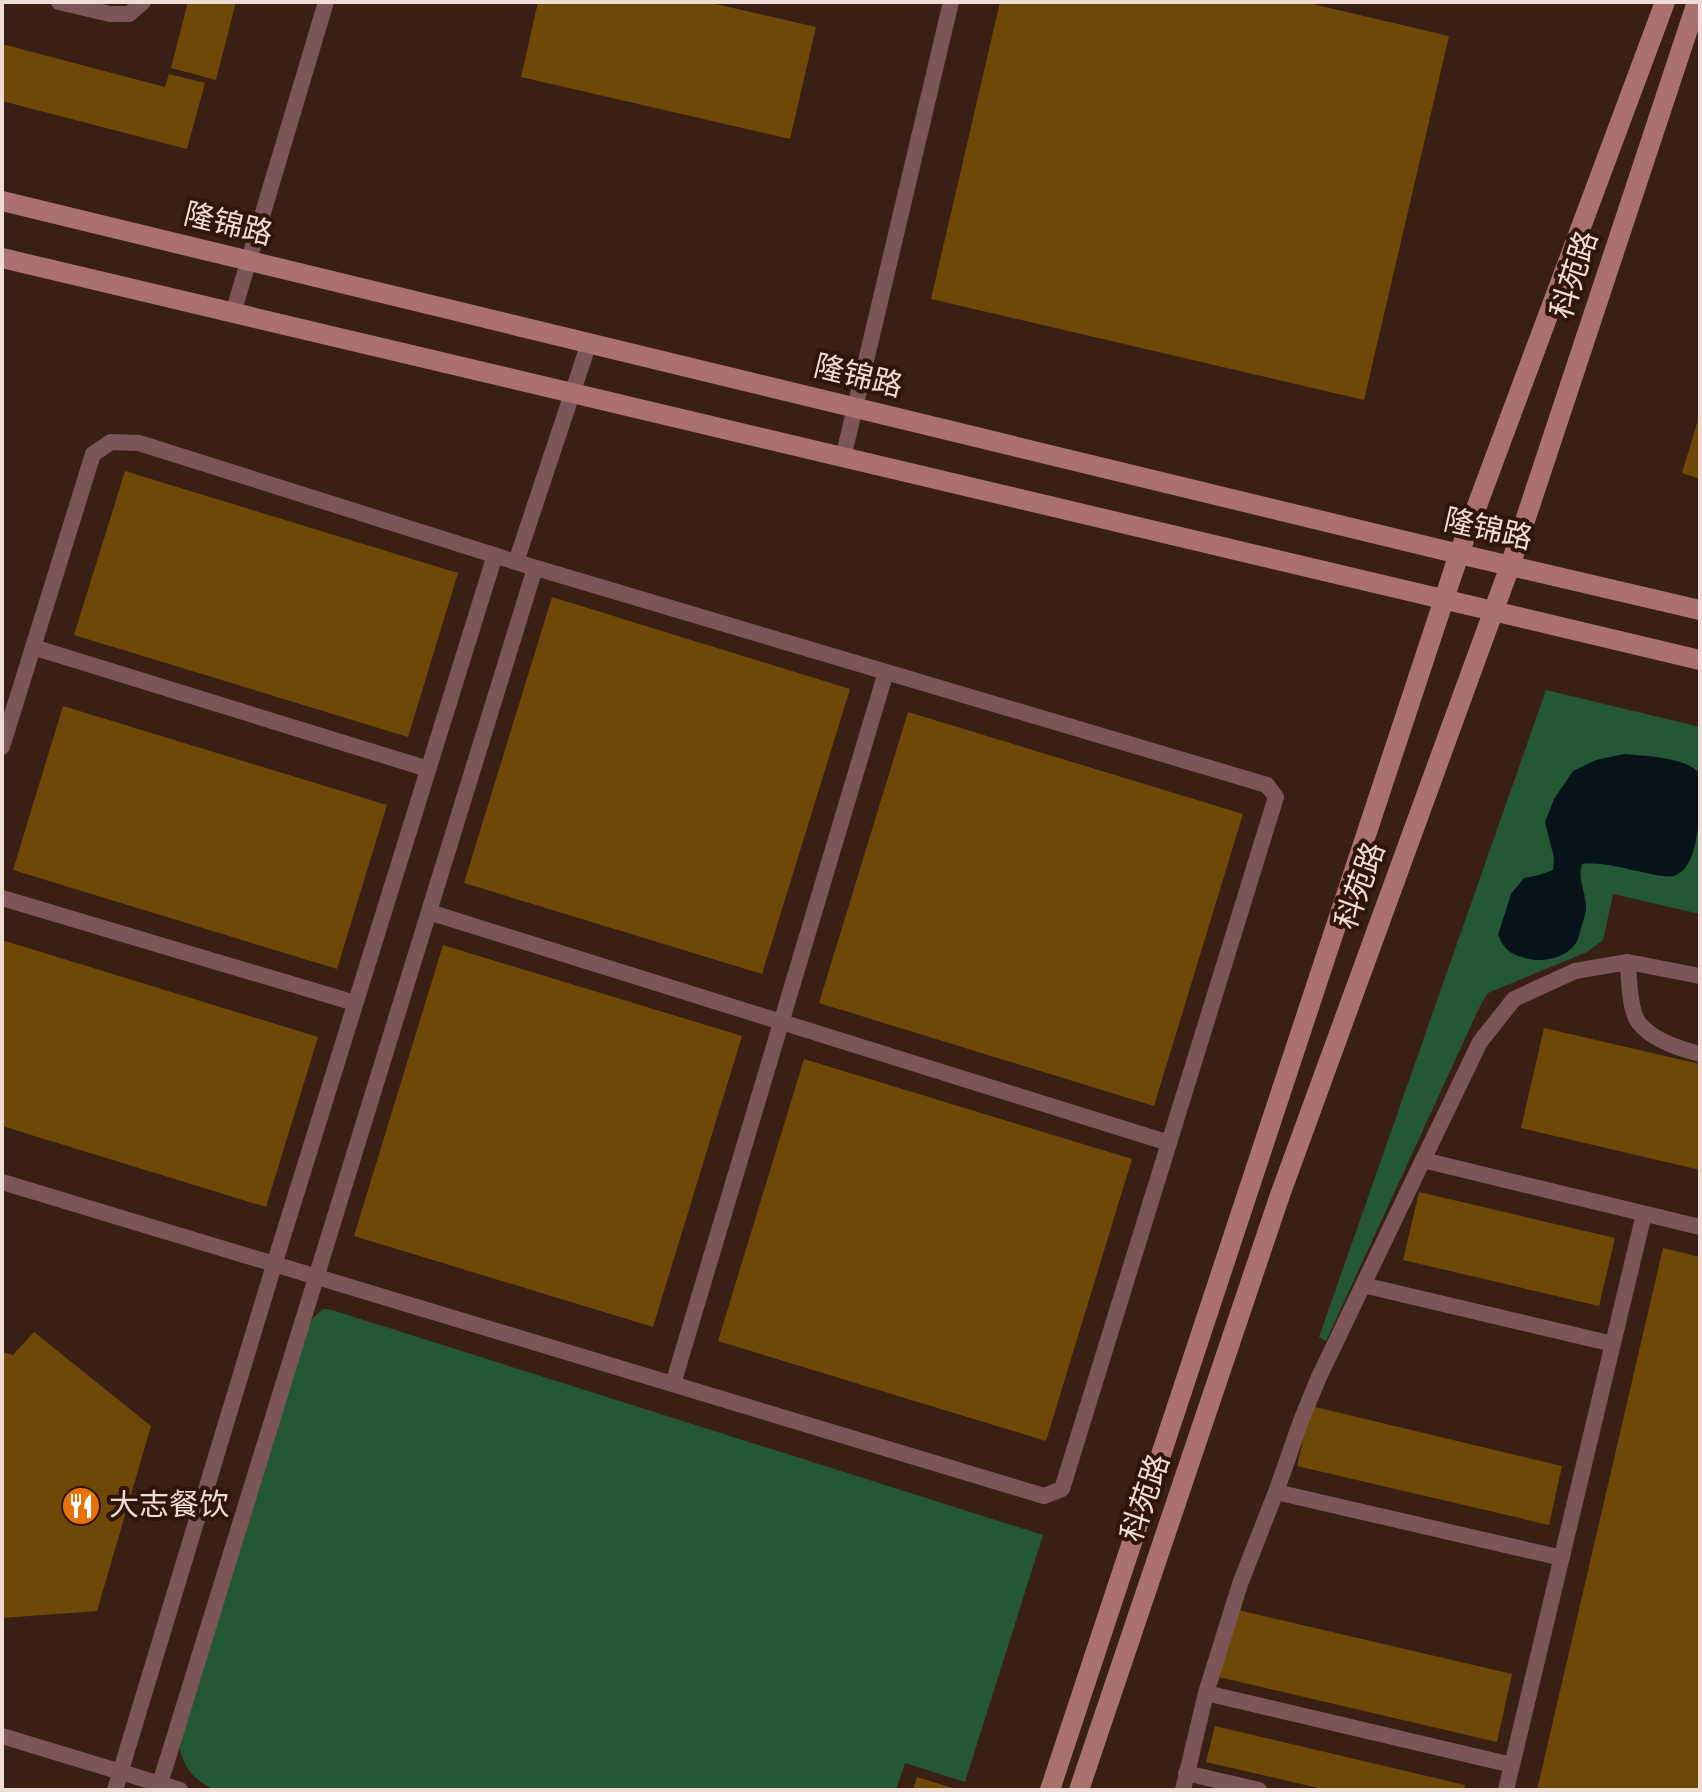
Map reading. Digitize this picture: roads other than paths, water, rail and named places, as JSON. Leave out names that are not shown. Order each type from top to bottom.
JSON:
[{"type":"street","name":"科苑路","points":[[1050,1790],[1459,554],[1665,2]]},
{"type":"street","name":"科苑路","points":[[1079,1790],[1280,1195],[1510,566],[1697,2]]},
{"type":"street","name":"隆锦路","points":[[2,201],[1700,610]]},
{"type":"street","points":[[2,258],[1700,660]]},
{"type":"lane","points":[[59,2],[110,14],[129,14],[143,2]]},
{"type":"lane","points":[[233,313],[326,2]]},
{"type":"lane","points":[[843,458],[951,2]]},
{"type":"lane","points":[[516,562],[589,343]]},
{"type":"lane","points":[[2,747],[93,454],[111,442],[139,443],[535,568],[1267,785],[1276,797],[1062,1489],[1044,1496],[2,1182]]},
{"type":"lane","points":[[115,1790],[274,1265],[495,555]]},
{"type":"lane","points":[[159,1787],[535,568]]},
{"type":"lane","points":[[33,647],[428,769]]},
{"type":"lane","points":[[673,1384],[886,672]]},
{"type":"lane","points":[[2,898],[355,1003]]},
{"type":"lane","points":[[429,912],[1169,1143]]},
{"type":"lane","points":[[1183,1790],[1206,1693],[1240,1584],[1302,1418],[1480,1042],[1514,999],[1575,971],[1628,962],[1700,976]]},
{"type":"lane","points":[[1628,962],[1630,995],[1637,1022],[1662,1042],[1700,1054]]},
{"type":"lane","points":[[1423,1160],[1700,1227]]},
{"type":"lane","points":[[1506,1790],[1644,1214]]},
{"type":"lane","points":[[1363,1285],[1613,1344]]},
{"type":"lane","points":[[1276,1492],[1562,1558]]},
{"type":"lane","points":[[1206,1693],[1512,1765]]},
{"type":"lane","points":[[2,1736],[159,1787],[180,1790]]},
{"type":"lane","points":[[1186,1773],[1259,1790]]},
{"type":"place","name":"大志餐饮","points":[[81,1506]]}]
